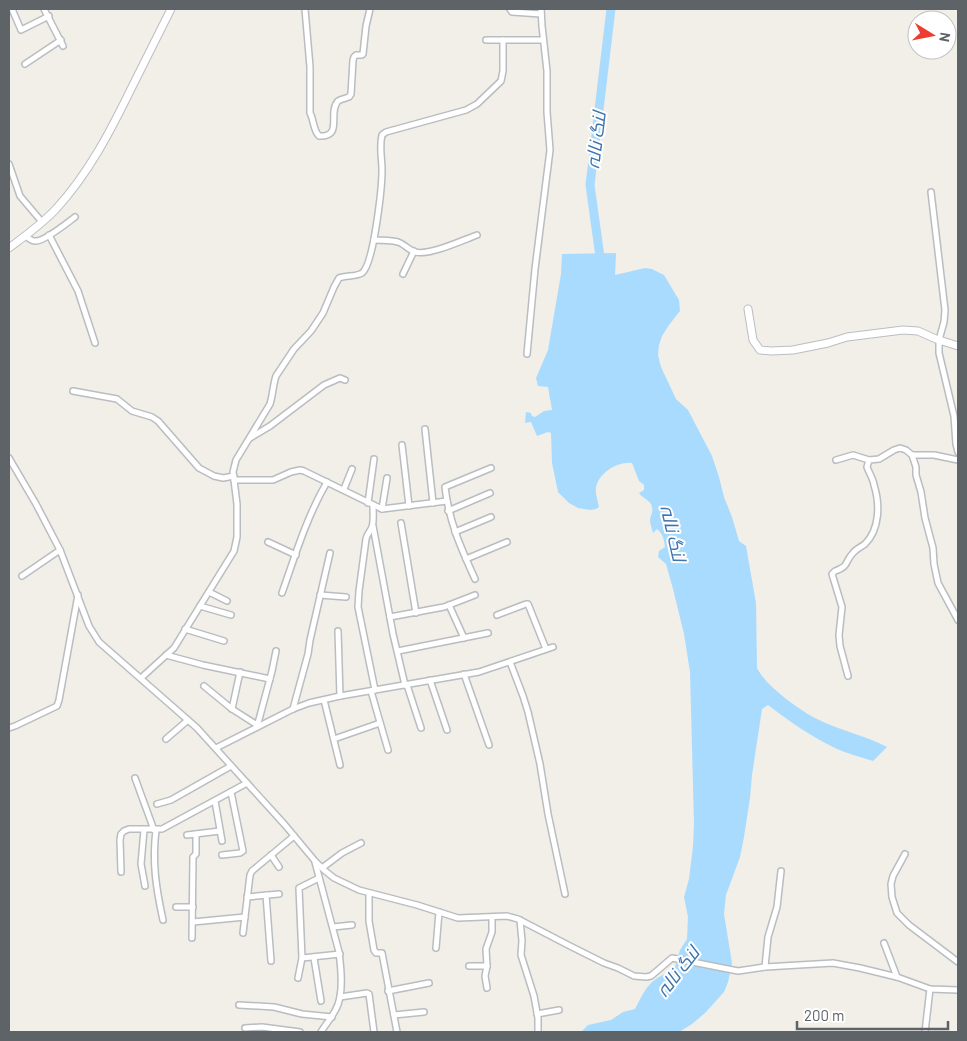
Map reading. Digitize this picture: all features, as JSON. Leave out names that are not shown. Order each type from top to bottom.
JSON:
[{"type":"main road","points":[[9,248],[42,222],[72,191],[101,148],[171,9]]},
{"type":"main road","points":[[748,309],[753,340],[760,350],[794,350],[847,337],[902,330],[918,331],[958,346]]},
{"type":"street","points":[[12,9],[21,30],[48,16]]},
{"type":"street","points":[[44,9],[64,46]]},
{"type":"street","points":[[305,9],[310,67],[310,113],[316,132],[318,135],[323,136],[330,134],[333,130],[334,112],[339,100],[349,97],[351,94],[353,60],[356,55],[363,54],[370,9]]},
{"type":"street","points":[[510,9],[512,12],[541,11],[547,71],[547,112],[550,150],[535,269],[527,354]]},
{"type":"street","points":[[24,64],[60,40]]},
{"type":"street","points":[[486,40],[543,40]]},
{"type":"street","points":[[142,678],[174,648],[234,551],[237,536],[237,504],[233,472],[236,460],[270,404],[274,394],[274,381],[281,368],[323,313],[340,278],[361,273],[367,266],[374,240],[382,171],[380,152],[382,135],[386,132],[466,110],[477,104],[501,81],[503,71],[503,40]]},
{"type":"street","points":[[9,164],[20,196],[42,222]]},
{"type":"street","points":[[931,192],[945,310],[938,348],[954,416],[958,452]]},
{"type":"street","points":[[25,236],[32,241],[37,241],[75,217]]},
{"type":"street","points":[[48,235],[78,291],[95,343]]},
{"type":"street","points":[[374,240],[398,242],[414,251],[420,252],[433,251],[477,235]]},
{"type":"street","points":[[403,274],[414,251]]},
{"type":"street","points":[[250,439],[324,385],[340,378],[345,380]]},
{"type":"street","points":[[73,391],[117,399],[132,410],[152,417],[158,421],[199,468],[214,476],[273,480],[300,470],[344,489],[382,509],[447,501]]},
{"type":"street","points":[[425,429],[433,503]]},
{"type":"street","points":[[402,445],[409,506]]},
{"type":"street","points":[[836,460],[853,455],[869,460],[880,459],[900,448],[912,455],[916,464],[916,475],[921,492],[924,518],[933,548],[938,583],[958,620]]},
{"type":"street","points":[[912,455],[934,455],[958,460]]},
{"type":"street","points":[[9,458],[60,550],[89,626],[99,642],[197,728],[315,861],[334,878],[359,890],[458,918],[507,916],[520,920],[587,955],[634,976],[651,976],[672,958],[738,971],[765,967],[833,963],[897,977],[930,989],[958,990]]},
{"type":"street","points":[[374,459],[371,504],[372,526],[390,618],[406,685],[421,728]]},
{"type":"street","points":[[848,676],[839,635],[842,607],[832,574],[834,571],[842,569],[848,563],[850,556],[872,535],[877,522],[877,497],[867,467],[869,460]]},
{"type":"street","points":[[476,579],[455,532],[448,510],[445,487],[491,468]]},
{"type":"street","points":[[344,489],[352,469]]},
{"type":"street","points":[[382,509],[387,478]]},
{"type":"street","points":[[282,593],[320,494],[327,482]]},
{"type":"street","points":[[448,510],[490,493]]},
{"type":"street","points":[[455,532],[491,518]]},
{"type":"street","points":[[401,523],[416,612]]},
{"type":"street","points":[[372,526],[366,539],[358,607],[380,724],[388,750]]},
{"type":"street","points":[[268,542],[296,555]]},
{"type":"street","points":[[466,558],[507,542]]},
{"type":"street","points":[[22,576],[60,550]]},
{"type":"street","points":[[293,710],[308,654],[330,553]]},
{"type":"street","points":[[209,592],[227,601]]},
{"type":"street","points":[[9,728],[57,706],[78,594]]},
{"type":"street","points":[[320,595],[346,597]]},
{"type":"street","points":[[390,618],[449,605],[475,595]]},
{"type":"street","points":[[497,615],[528,604],[546,649]]},
{"type":"street","points":[[449,605],[464,638]]},
{"type":"street","points":[[200,606],[231,615]]},
{"type":"street","points":[[185,629],[224,641]]},
{"type":"street","points":[[338,631],[340,696]]},
{"type":"street","points":[[398,651],[488,634]]},
{"type":"street","points":[[216,748],[257,726],[309,704],[340,696],[479,672],[553,647]]},
{"type":"street","points":[[257,726],[276,651]]},
{"type":"street","points":[[166,655],[270,679]]},
{"type":"street","points":[[510,662],[528,712],[565,894]]},
{"type":"street","points":[[232,708],[240,672]]},
{"type":"street","points":[[464,674],[488,745]]},
{"type":"street","points":[[430,680],[447,730]]},
{"type":"street","points":[[204,686],[257,726]]},
{"type":"street","points":[[324,700],[340,765]]},
{"type":"street","points":[[166,739],[188,720]]},
{"type":"street","points":[[334,738],[380,724]]},
{"type":"street","points":[[157,804],[171,800],[231,766]]},
{"type":"street","points":[[135,778],[155,830],[154,860],[156,888],[163,920]]},
{"type":"street","points":[[121,872],[120,840],[121,834],[124,831],[129,829],[162,829],[247,784]]},
{"type":"street","points":[[222,855],[243,851],[231,792]]},
{"type":"street","points":[[215,801],[222,841]]},
{"type":"street","points":[[144,830],[142,864],[145,886]]},
{"type":"street","points":[[188,835],[220,831]]},
{"type":"street","points":[[192,938],[193,857],[196,854],[196,834]]},
{"type":"street","points":[[243,933],[252,871],[294,836]]},
{"type":"street","points":[[322,868],[342,853],[361,843]]},
{"type":"street","points":[[904,854],[891,884],[892,897],[897,913],[909,925],[958,962]]},
{"type":"street","points":[[271,855],[279,867]]},
{"type":"street","points":[[315,861],[340,954],[340,998],[338,1007],[321,1032]]},
{"type":"street","points":[[765,967],[768,937],[777,908],[781,871]]},
{"type":"street","points":[[298,978],[302,958],[299,888],[319,878]]},
{"type":"street","points":[[369,893],[369,922],[374,950],[376,953],[382,953],[396,1032]]},
{"type":"street","points":[[247,897],[279,894]]},
{"type":"street","points":[[266,895],[271,961]]},
{"type":"street","points":[[176,907],[193,907]]},
{"type":"street","points":[[436,948],[439,912]]},
{"type":"street","points":[[193,922],[245,917]]},
{"type":"street","points":[[487,988],[485,976],[487,966],[486,948],[492,932],[492,917]]},
{"type":"street","points":[[520,920],[521,954],[534,996],[538,1032]]},
{"type":"street","points":[[333,927],[352,925]]},
{"type":"street","points":[[884,943],[897,977]]},
{"type":"street","points":[[302,958],[340,954]]},
{"type":"street","points":[[314,958],[321,1001]]},
{"type":"street","points":[[469,966],[487,966]]},
{"type":"street","points":[[388,991],[429,983]]},
{"type":"street","points":[[925,1032],[930,989]]},
{"type":"street","points":[[340,998],[369,994],[374,1032]]},
{"type":"street","points":[[239,1005],[274,1007],[308,1015],[332,1017]]},
{"type":"street","points":[[537,1014],[559,1010]]},
{"type":"street","points":[[394,1016],[424,1012]]},
{"type":"street","points":[[245,1028],[300,1032]]},
{"type":"water","points":[[616,253],[615,275],[645,268],[652,269],[664,275],[679,300],[680,311],[662,336],[658,355],[661,367],[676,399],[688,410],[712,456],[739,541],[746,546],[756,603],[757,668],[774,689],[808,714],[887,747],[873,761],[842,751],[828,744],[801,729],[768,705],[762,709],[744,837],[740,857],[726,895],[724,914],[732,963],[728,982],[724,992],[705,1013],[679,1032],[581,1032],[588,1025],[611,1020],[623,1012],[635,1009],[654,981],[674,970],[680,950],[687,939],[688,917],[684,897],[689,879],[694,823],[690,672],[684,634],[673,589],[666,564],[658,557],[659,551],[665,547],[664,539],[657,529],[653,533],[650,520],[652,507],[650,502],[639,493],[644,490],[644,485],[639,481],[632,463],[615,466],[600,477],[596,490],[599,507],[590,510],[578,508],[569,503],[558,492],[552,463],[551,433],[548,432],[537,436],[531,422],[525,423],[526,412],[531,413],[535,417],[544,411],[552,410],[548,387],[538,386],[536,378],[548,350],[561,274],[562,254]]},
{"type":"waterway","name":"لنگ نالہ","points":[[601,264],[590,185],[611,9]]}]
